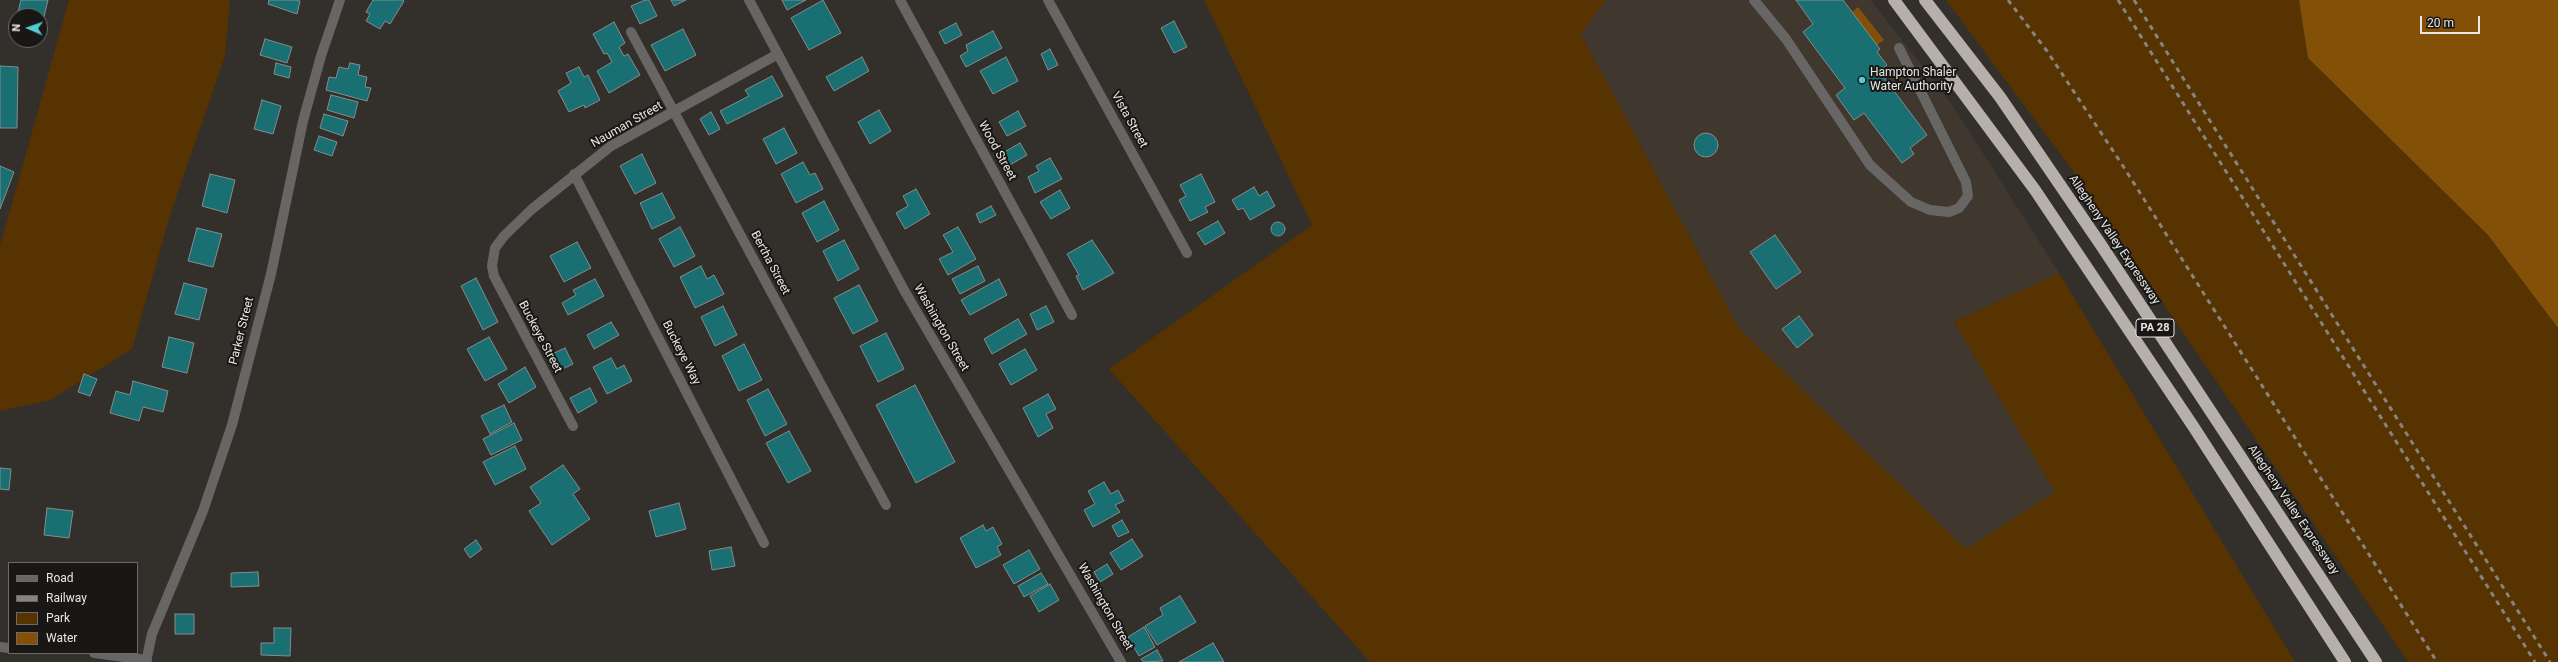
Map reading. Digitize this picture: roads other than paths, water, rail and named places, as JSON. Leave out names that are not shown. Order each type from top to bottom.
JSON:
[{"type":"highway","name":"PA 28","points":[[1894,0],[2035,190],[2193,426],[2345,662]]},
{"type":"highway","name":"Allegheny Valley Expressway","points":[[1925,0],[2000,97],[2101,245],[2376,662]]},
{"type":"street","name":"Parker Street","points":[[147,661],[152,634],[203,511],[232,425],[270,274],[303,121],[321,56],[340,0]]},
{"type":"street","name":"Washington Street","points":[[749,0],[904,290],[1121,662]]},
{"type":"street","name":"Wood Street","points":[[900,0],[1072,315]]},
{"type":"street","name":"Vista Street","points":[[1048,0],[1187,253]]},
{"type":"street","points":[[1754,0],[1786,39],[1870,165],[1911,202],[1930,210],[1949,212],[1959,208],[1968,196],[1966,182],[1898,48]]},
{"type":"street","name":"Bertha Street","points":[[631,32],[886,505]]},
{"type":"street","name":"Nauman Street","points":[[493,258],[495,248],[504,236],[574,174],[611,146],[778,54]]},
{"type":"street","name":"Buckeye Way","points":[[574,174],[764,543]]},
{"type":"street","name":"Buckeye Street","points":[[493,258],[494,276],[573,426]]},
{"type":"street","points":[[101,654],[147,661]]},
{"type":"water","points":[[2299,0],[2558,0],[2558,328],[2488,235],[2308,58]]},
{"type":"water","points":[[1858,7],[1884,40],[1877,45],[1852,12]]},
{"type":"railway","points":[[2008,0],[2047,51],[2123,166],[2437,662]]},
{"type":"railway","points":[[2118,0],[2535,662]]},
{"type":"railway","points":[[2134,0],[2550,662]]},
{"type":"place","name":"Hampton Shaler Water Authority","points":[[1862,80]]}]
